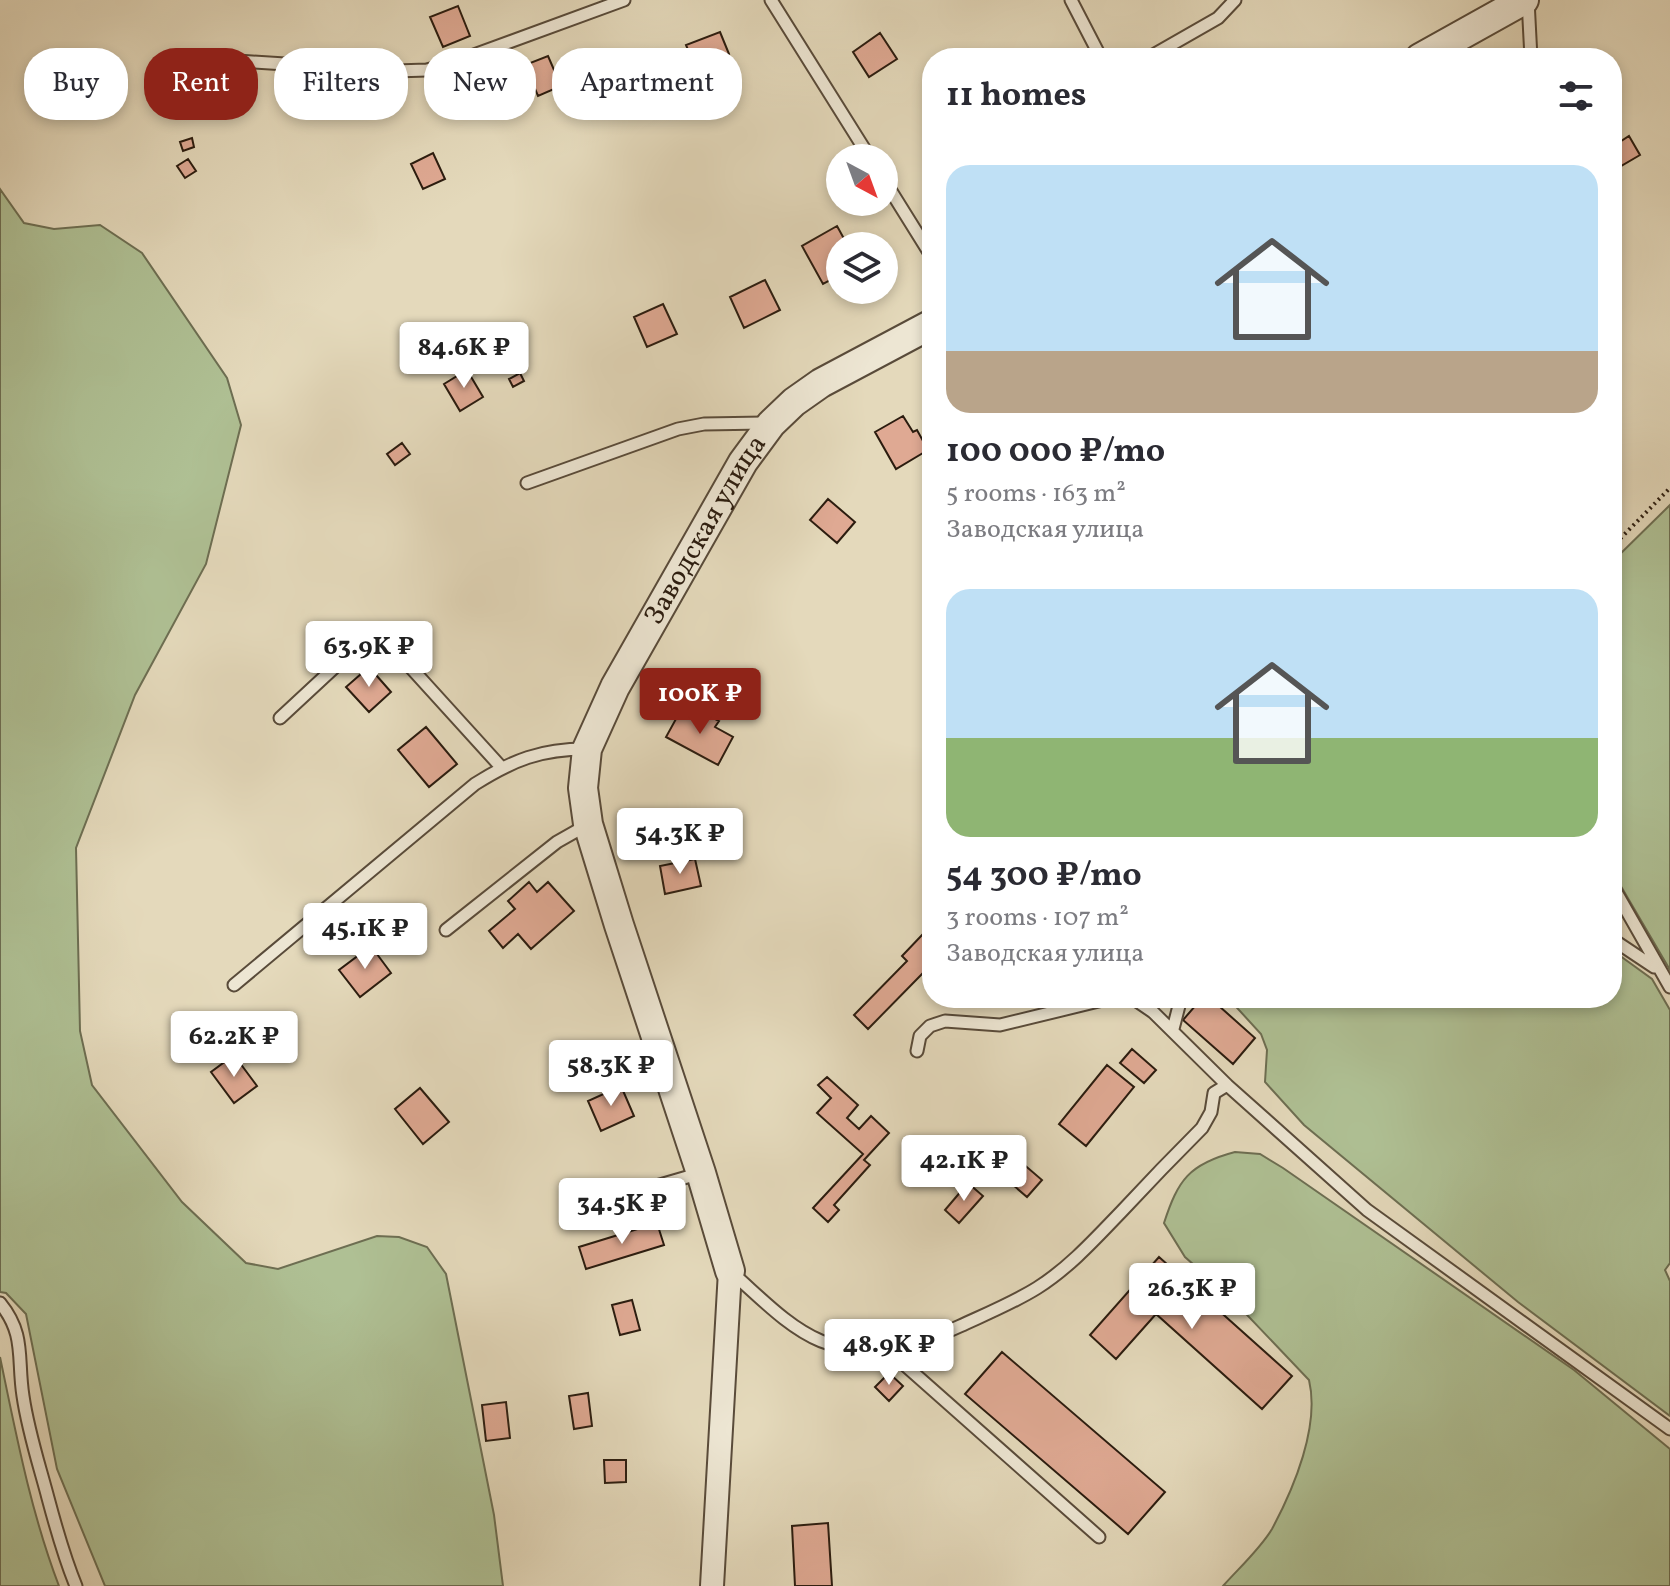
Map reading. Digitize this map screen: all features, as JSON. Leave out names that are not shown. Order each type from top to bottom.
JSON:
[{"type":"street","points":[[1438,48],[1526,0]]},
{"type":"street","name":"Заводская улица","points":[[730,1271],[588,824],[583,788],[587,749],[615,687],[743,462],[771,424],[794,402],[821,383],[922,329]]},
{"type":"street","points":[[712,1586],[730,1271]]},
{"type":"lane","points":[[258,62],[395,71],[427,70],[624,0]]},
{"type":"lane","points":[[771,0],[861,144]]},
{"type":"lane","points":[[1071,0],[1096,48]]},
{"type":"lane","points":[[1166,48],[1218,18],[1235,0]]},
{"type":"lane","points":[[1526,0],[1530,48]]},
{"type":"lane","points":[[898,202],[922,241]]},
{"type":"lane","points":[[527,483],[678,429],[704,424],[771,424]]},
{"type":"lane","points":[[280,718],[364,640],[383,637],[501,767]]},
{"type":"lane","points":[[234,985],[475,784],[501,767],[555,749],[587,749]]},
{"type":"lane","points":[[446,930],[557,842],[588,824]]},
{"type":"lane","points":[[1622,903],[1670,987]]},
{"type":"lane","points":[[1622,946],[1658,969]]},
{"type":"lane","points":[[917,1051],[920,1036],[930,1026],[945,1021],[1000,1025],[1071,1008]]},
{"type":"lane","points":[[1146,1008],[1173,1029],[1227,1085],[1367,1210],[1670,1429]]},
{"type":"lane","points":[[1173,1029],[1178,1008]]},
{"type":"lane","points":[[730,1271],[790,1323],[818,1340],[863,1352],[890,1352],[916,1345],[1006,1305],[1036,1289],[1061,1270],[1202,1128],[1211,1112],[1214,1093],[1227,1085]]},
{"type":"lane","points":[[591,1205],[701,1173]]},
{"type":"lane","points":[[0,1303],[13,1319],[20,1342],[22,1394],[37,1461],[65,1559],[76,1586]]},
{"type":"lane","points":[[890,1352],[1099,1537]]},
{"type":"path","points":[[1622,537],[1670,488]]},
{"type":"green space","points":[[0,189],[24,223],[54,229],[100,225],[142,253],[227,378],[241,425],[206,564],[135,695],[76,848],[80,1031],[92,1085],[182,1202],[246,1263],[278,1269],[377,1236],[399,1237],[427,1247],[446,1274],[494,1515],[503,1586],[105,1586],[57,1469],[26,1314],[6,1293],[0,1292]]},
{"type":"green space","points":[[1670,505],[1670,970],[1622,888],[1622,552]]},
{"type":"green space","points":[[1622,957],[1652,979],[1670,1010],[1670,1263],[1665,1270],[1670,1281],[1670,1416],[1518,1302],[1304,1125],[1265,1082],[1267,1050],[1261,1034],[1237,1008],[1622,1008]]},
{"type":"green space","points":[[1235,1152],[1260,1154],[1283,1168],[1574,1370],[1670,1449],[1670,1586],[1223,1586],[1272,1529],[1303,1456],[1311,1417],[1309,1380],[1229,1296],[1185,1257],[1164,1223],[1180,1185],[1196,1168]]},
{"type":"green space","points":[[0,1357],[32,1502],[59,1586],[0,1586]]},
{"type":"building","points":[[458,6],[470,36],[443,47],[430,17]]},
{"type":"building","points":[[720,32],[727,48],[687,48],[686,45]]},
{"type":"building","points":[[880,33],[897,59],[869,77],[853,52]]},
{"type":"building","points":[[548,56],[552,65],[552,90],[538,96],[536,91],[536,61]]},
{"type":"building","points":[[1629,136],[1640,155],[1622,165],[1622,141]]},
{"type":"building","points":[[192,138],[194,147],[183,151],[180,142]]},
{"type":"building","points":[[433,153],[445,179],[423,189],[411,164]]},
{"type":"building","points":[[188,159],[196,171],[185,178],[177,166]]},
{"type":"building","points":[[837,226],[840,232],[826,232]]},
{"type":"building","points":[[826,232],[826,282],[823,284],[802,246]]},
{"type":"building","points":[[765,280],[780,310],[744,328],[730,297]]},
{"type":"building","points":[[663,304],[677,334],[647,347],[634,317]]},
{"type":"building","points":[[467,370],[483,397],[460,411],[444,384]]},
{"type":"building","points":[[520,373],[524,381],[513,387],[509,379]]},
{"type":"building","points":[[903,416],[913,432],[917,430],[922,439],[922,454],[896,469],[875,432]]},
{"type":"building","points":[[402,443],[410,454],[395,465],[387,454]]},
{"type":"building","points":[[828,499],[855,522],[837,543],[810,520]]},
{"type":"building","points":[[369,667],[391,692],[369,712],[346,687]]},
{"type":"building","points":[[682,708],[699,717],[702,712],[719,721],[715,727],[733,737],[718,765],[666,737]]},
{"type":"building","points":[[426,727],[457,764],[429,787],[398,750]]},
{"type":"building","points":[[695,859],[701,886],[665,894],[660,866]]},
{"type":"building","points":[[529,882],[537,892],[548,882],[574,911],[531,949],[518,934],[503,948],[489,931],[515,909],[508,901]]},
{"type":"building","points":[[922,935],[922,974],[868,1029],[854,1015],[907,961],[902,956]]},
{"type":"building","points":[[371,946],[391,973],[360,997],[339,970]]},
{"type":"building","points":[[1193,1008],[1221,1008],[1255,1038],[1233,1064],[1183,1020]]},
{"type":"building","points":[[1132,1049],[1156,1070],[1144,1083],[1120,1063]]},
{"type":"building","points":[[234,1055],[257,1086],[234,1103],[211,1072]]},
{"type":"building","points":[[1107,1065],[1134,1087],[1086,1146],[1059,1124]]},
{"type":"building","points":[[827,1077],[858,1105],[847,1118],[859,1129],[871,1116],[889,1133],[864,1160],[870,1165],[834,1205],[839,1210],[828,1222],[813,1208],[863,1154],[817,1113],[831,1098],[818,1085]]},
{"type":"building","points":[[621,1086],[634,1116],[601,1131],[588,1101]]},
{"type":"building","points":[[420,1088],[449,1122],[423,1144],[395,1109]]},
{"type":"building","points":[[1014,1156],[1042,1180],[1027,1197],[999,1173]]},
{"type":"building","points":[[968,1183],[983,1196],[959,1223],[945,1210]]},
{"type":"building","points":[[657,1223],[664,1245],[586,1269],[579,1247]]},
{"type":"building","points":[[1159,1257],[1292,1376],[1262,1409],[1156,1314],[1116,1359],[1090,1335]]},
{"type":"building","points":[[632,1300],[640,1330],[620,1335],[612,1305]]},
{"type":"building","points":[[1002,1352],[1165,1492],[1128,1534],[965,1394]]},
{"type":"building","points":[[889,1373],[903,1386],[889,1401],[875,1387]]},
{"type":"building","points":[[588,1393],[592,1426],[574,1429],[569,1396]]},
{"type":"building","points":[[506,1402],[510,1438],[486,1441],[482,1405]]},
{"type":"building","points":[[604,1460],[626,1460],[626,1482],[605,1483]]},
{"type":"building","points":[[828,1523],[832,1586],[795,1586],[792,1526]]}]
